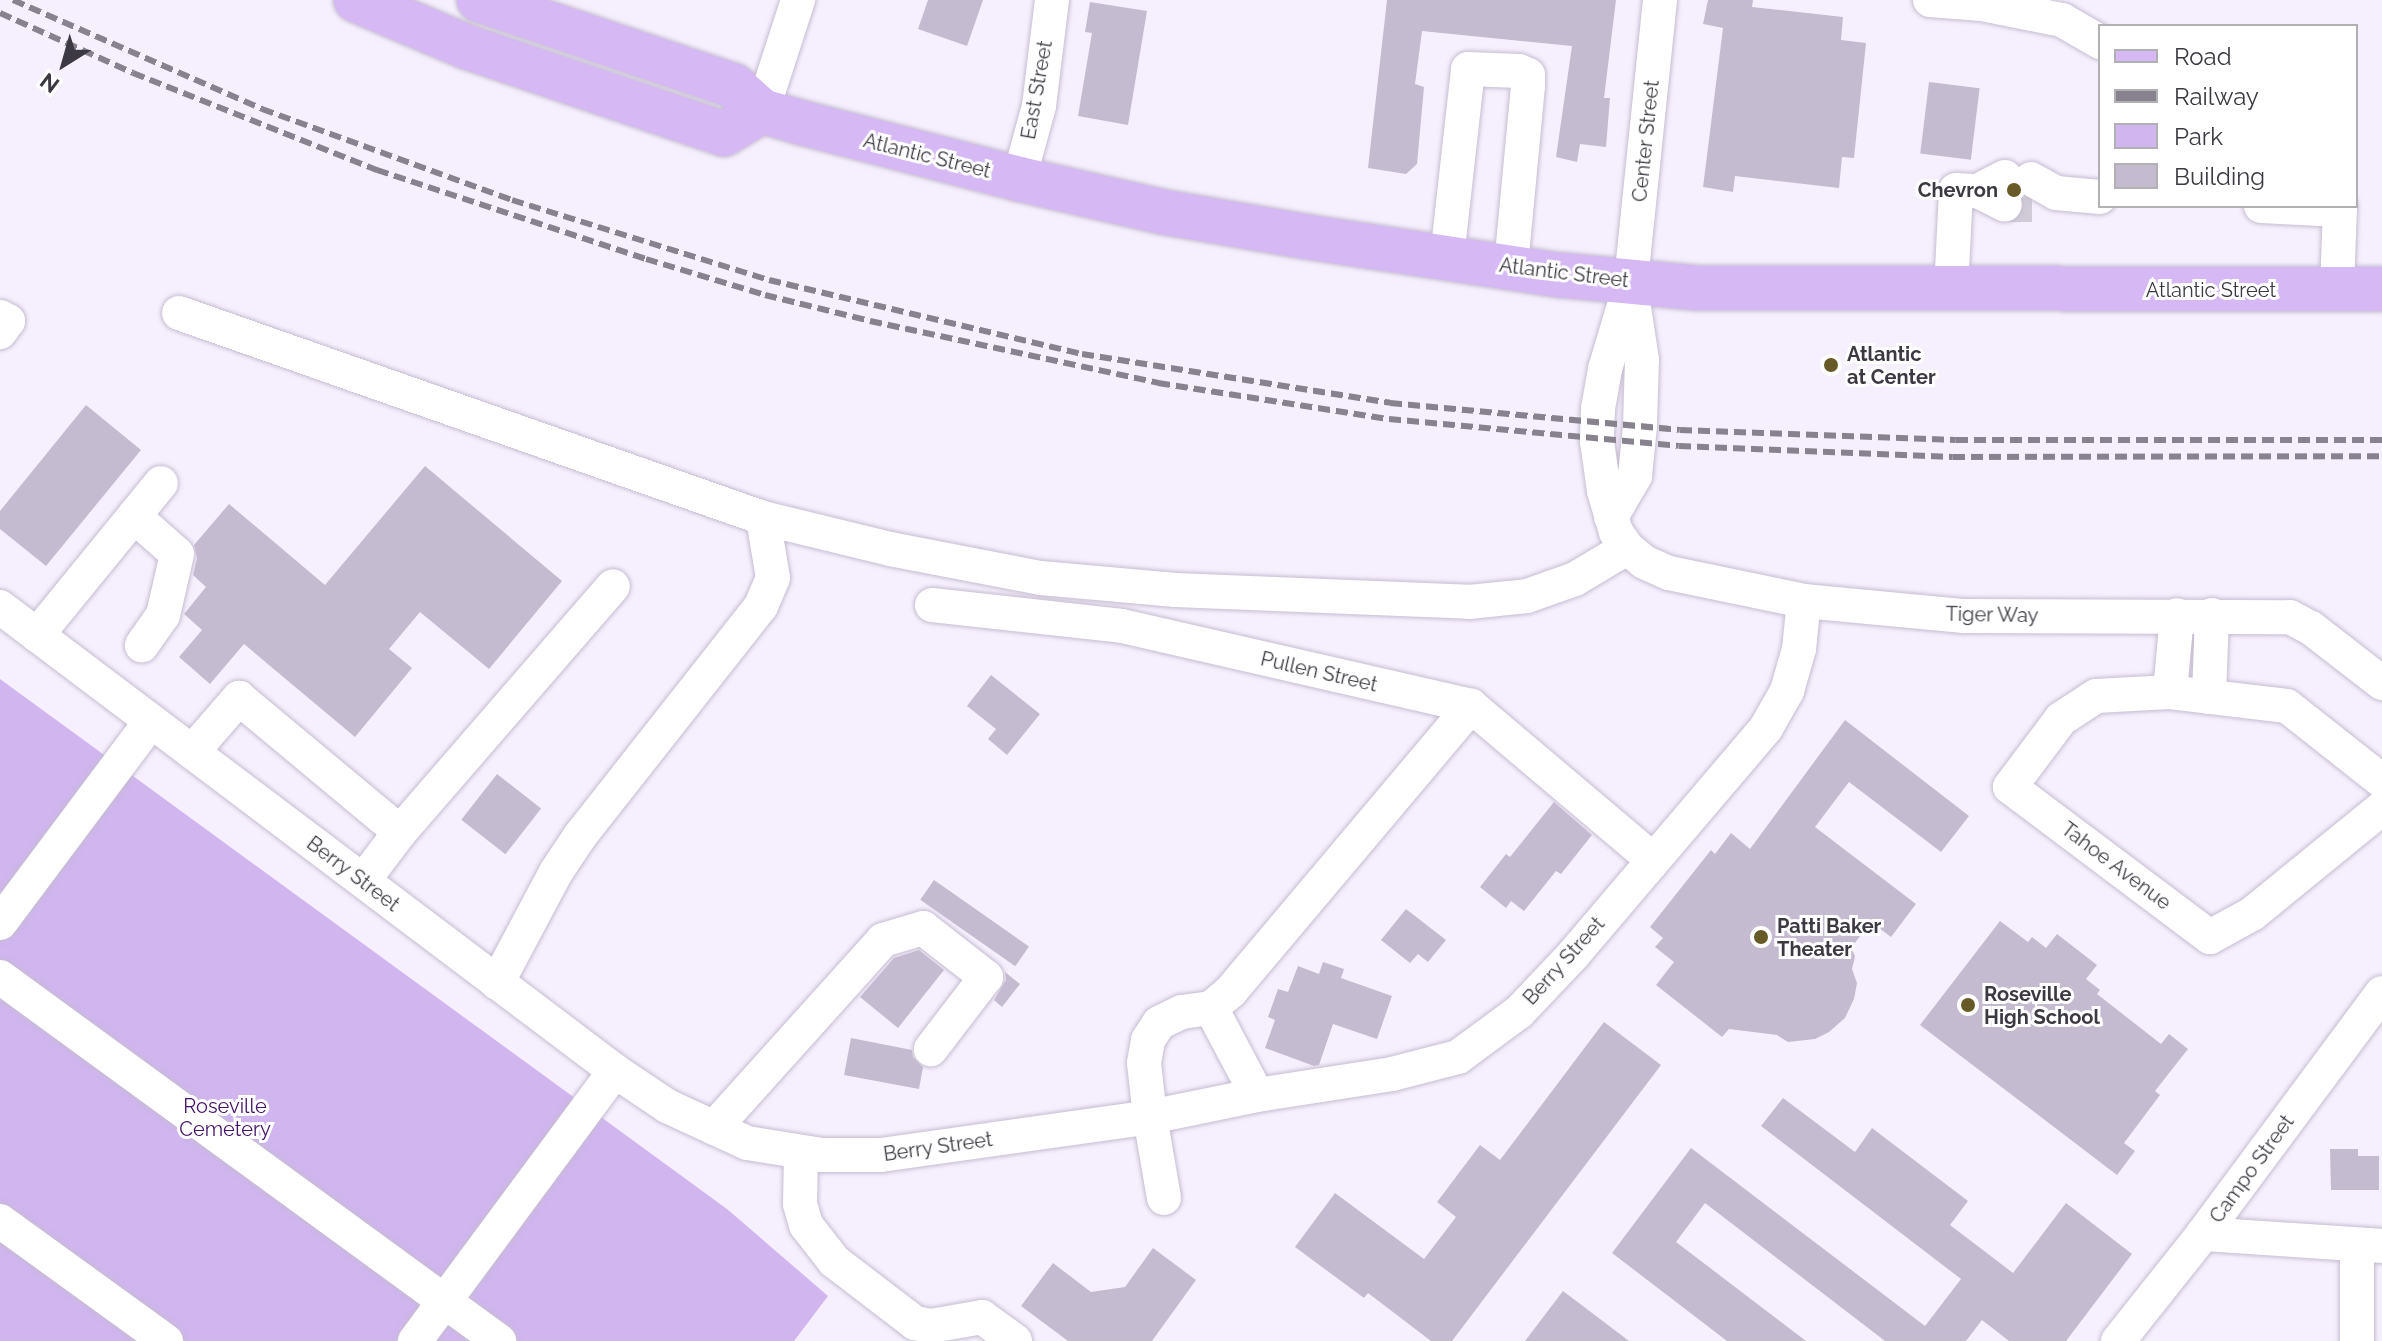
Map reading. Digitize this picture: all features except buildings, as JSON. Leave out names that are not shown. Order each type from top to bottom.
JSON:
[{"type":"main road","points":[[356,0],[467,47],[724,134],[762,111]]},
{"type":"main road","points":[[409,0],[425,7],[449,9],[467,0]]},
{"type":"main road","name":"Atlantic Street","points":[[479,0],[734,86],[762,111],[1019,179],[1163,212],[1511,267],[1697,288],[2382,289]]},
{"type":"street","points":[[762,111],[798,0]]},
{"type":"street","name":"East Street","points":[[1019,179],[1039,106],[1052,0]]},
{"type":"street","name":"Center Street","points":[[1631,282],[1660,0]]},
{"type":"street","points":[[1930,0],[1982,4],[2062,20],[2098,41]]},
{"type":"street","points":[[1447,257],[1468,69],[1519,71],[1528,75],[1528,86],[1511,267]]},
{"type":"street","points":[[1951,290],[1956,190],[2098,197]]},
{"type":"street","points":[[2337,289],[2340,208]]},
{"type":"street","points":[[179,313],[763,518],[890,549],[1041,578],[1175,590],[1469,602],[1527,596],[1575,579],[1627,548],[1611,517],[1597,441],[1598,408],[1605,369],[1631,282]]},
{"type":"street","points":[[0,317],[8,321],[0,332]]},
{"type":"street","points":[[37,635],[161,483]]},
{"type":"street","points":[[134,516],[177,554],[163,615],[142,645]]},
{"type":"street","points":[[497,983],[556,872],[580,836],[761,606],[773,578],[763,518]]},
{"type":"street","name":"Tiger Way","points":[[1627,548],[1644,562],[1669,573],[1804,601],[1964,616],[2290,617],[2311,628],[2382,683]]},
{"type":"street","points":[[363,881],[400,832],[613,586]]},
{"type":"street","name":"Berry Street","points":[[0,607],[497,983],[667,1106],[747,1143],[801,1153],[881,1155],[1150,1117],[1257,1095],[1392,1074],[1458,1057],[1519,1012],[1573,955],[1766,728],[1787,691],[1799,649],[1804,601]]},
{"type":"street","name":"Pullen Street","points":[[932,605],[1122,626],[1471,706],[1652,859]]},
{"type":"street","points":[[2170,692],[2177,615]]},
{"type":"street","points":[[2209,697],[2212,615]]},
{"type":"street","name":"Tahoe Avenue","points":[[2382,781],[2287,706],[2170,692],[2096,696],[2061,719],[2010,787],[2210,937],[2252,914],[2382,808]]},
{"type":"street","points":[[192,752],[239,698],[400,832]]},
{"type":"street","points":[[1164,1198],[1144,1063],[1148,1040],[1159,1023],[1182,1012],[1211,1008],[1231,991],[1471,706]]},
{"type":"street","points":[[0,923],[151,721]]},
{"type":"street","points":[[714,1128],[883,940],[923,928],[986,977],[931,1049]]},
{"type":"street","points":[[0,977],[499,1341]]},
{"type":"street","name":"Campo Street","points":[[2118,1341],[2377,1006]]},
{"type":"street","points":[[1211,1008],[1257,1095]]},
{"type":"street","points":[[415,1341],[615,1071]]},
{"type":"street","points":[[801,1153],[800,1204],[806,1225],[817,1244],[915,1323],[923,1333],[982,1317],[1015,1341]]},
{"type":"street","points":[[0,1221],[166,1341]]},
{"type":"street","points":[[2203,1234],[2370,1246],[2357,1341]]},
{"type":"green space","name":"Roseville Cemetery","points":[[0,679],[727,1209],[828,1296],[794,1341],[0,1341]]},
{"type":"tunnel","points":[[2005,205],[2032,205]]},
{"type":"railway","points":[[13,0],[262,109],[512,200],[769,280],[1082,354],[1390,403],[1680,430],[1956,440],[2382,440]]},
{"type":"railway","points":[[0,13],[133,73],[377,170],[646,259],[765,295],[870,321],[1158,383],[1389,419],[1679,446],[1953,457],[2382,456]]},
{"type":"place","name":"Chevron","points":[[2014,190]]},
{"type":"place","name":"Atlantic at Center","points":[[1831,365]]},
{"type":"place","name":"Patti Baker Theater","points":[[1761,937]]},
{"type":"place","name":"Roseville High School","points":[[1968,1005]]}]
